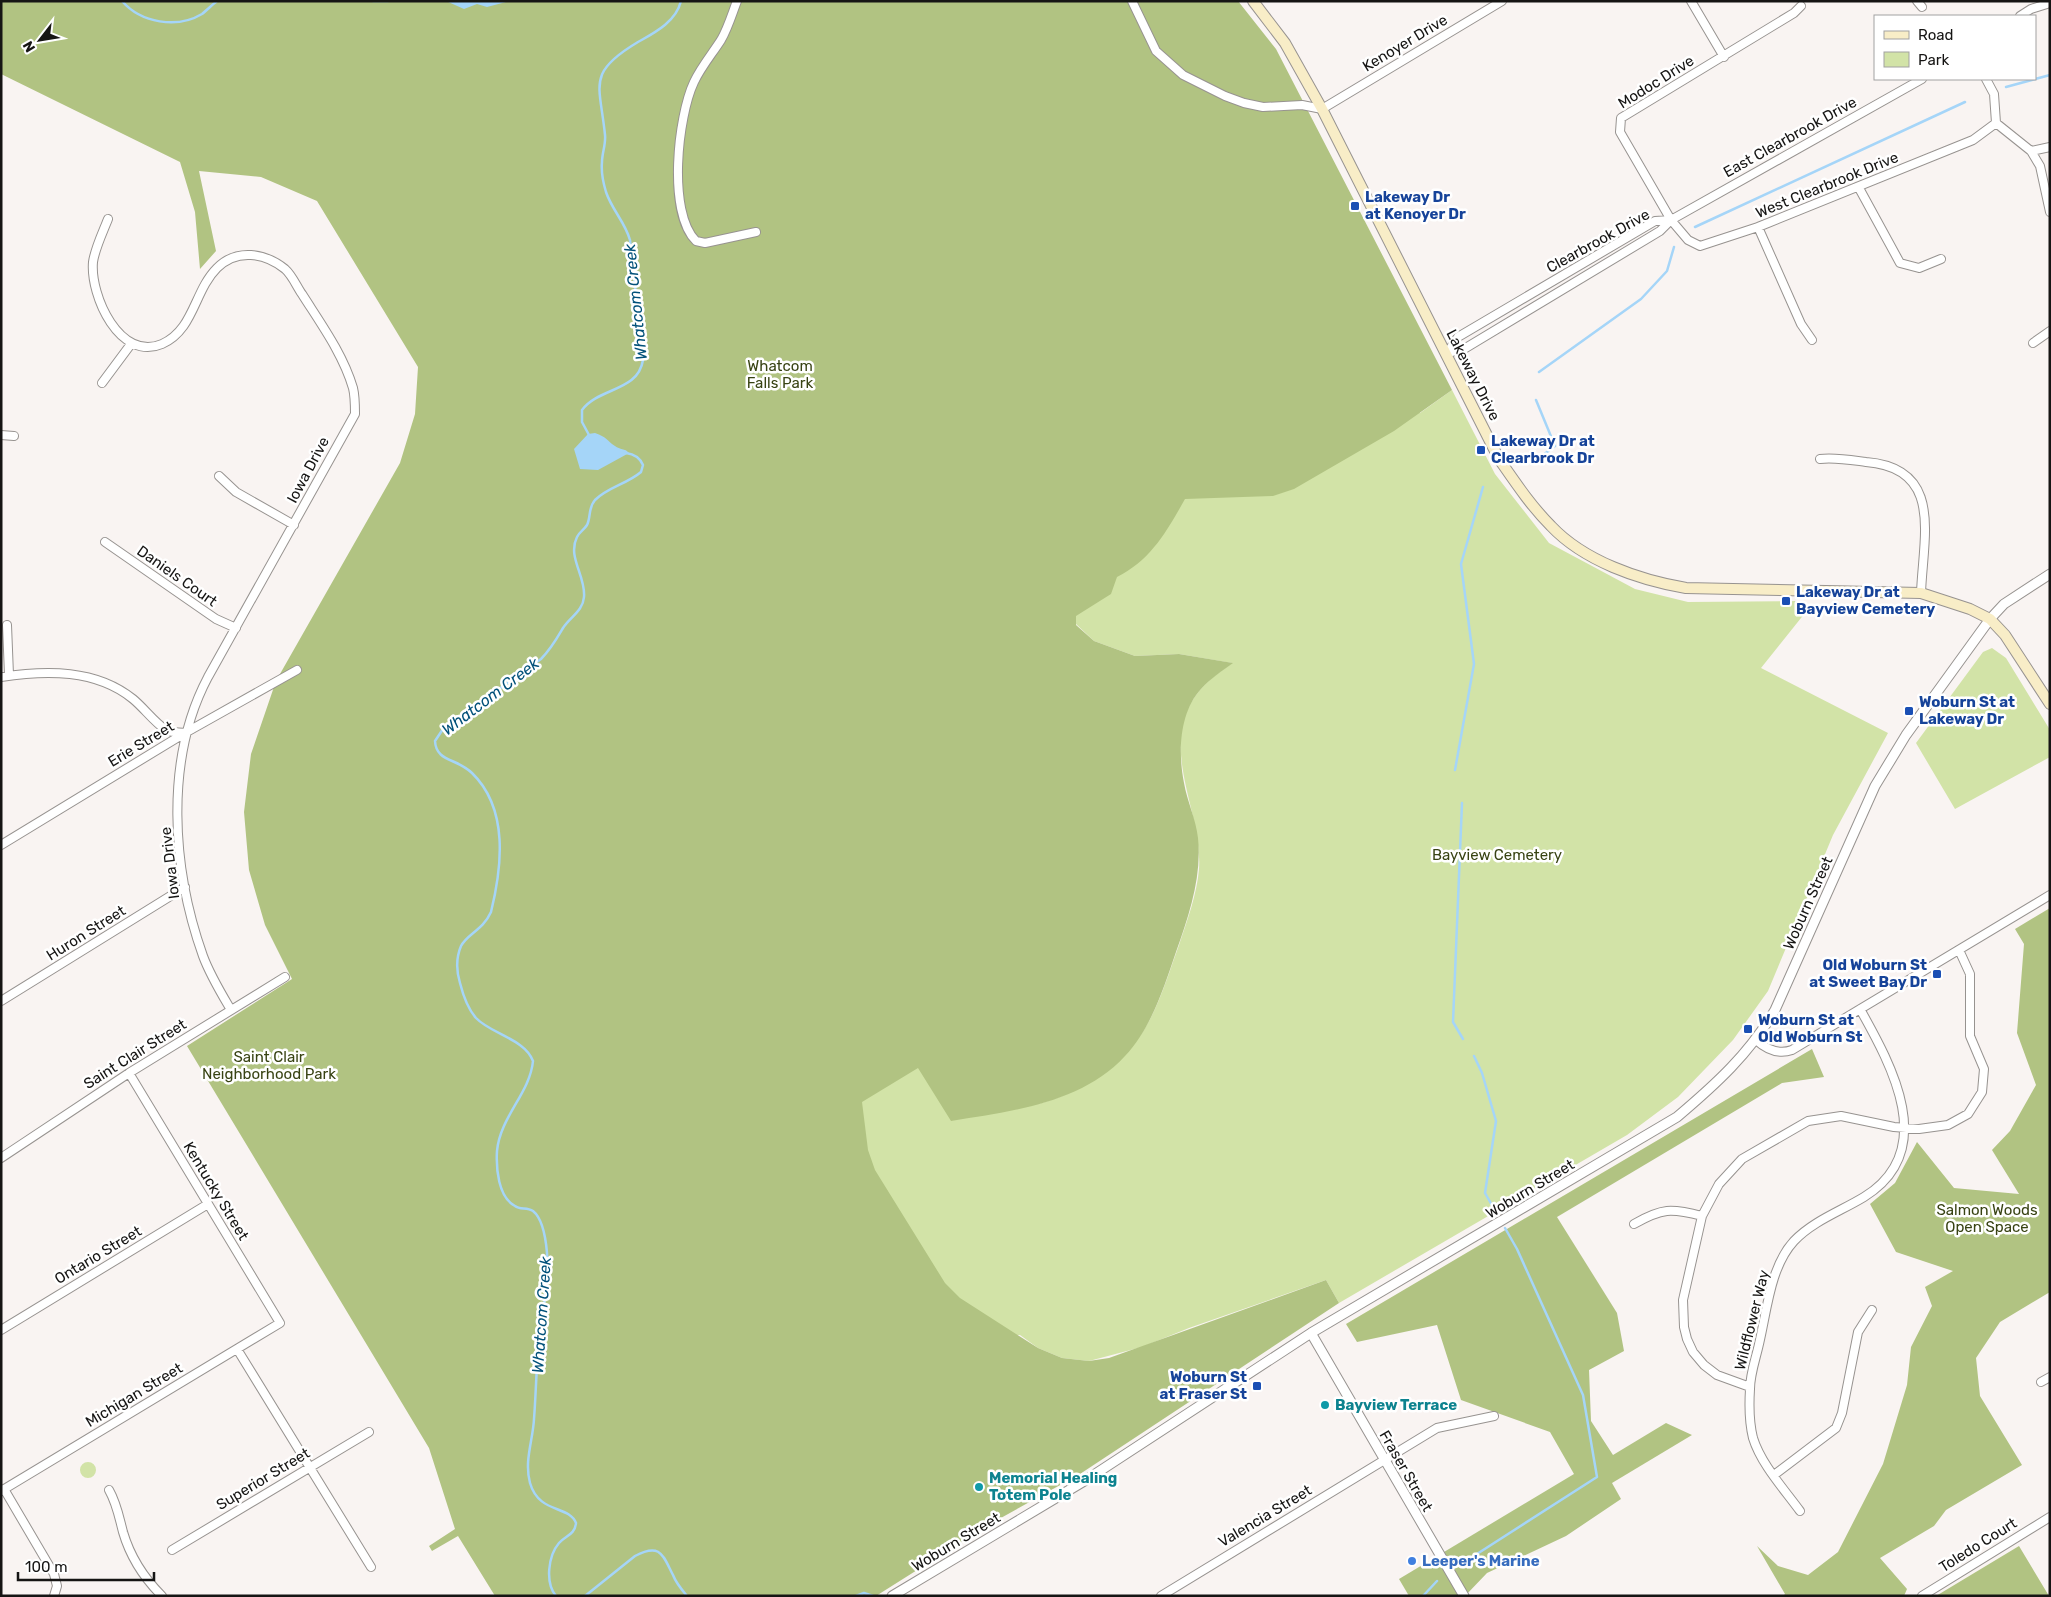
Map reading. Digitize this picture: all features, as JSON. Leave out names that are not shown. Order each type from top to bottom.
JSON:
[{"type":"main road","name":"Lakeway Drive","points":[[1253,1],[1285,43],[1322,109],[1499,459],[1524,495],[1562,536],[1590,554],[1621,570],[1666,585],[1686,588],[1921,593],[1970,609],[1990,619],[2004,635],[2050,704]]},
{"type":"street","points":[[737,1],[721,39],[700,72],[688,98],[682,127],[678,189],[686,225],[696,241],[705,243],[756,232]]},
{"type":"street","points":[[1132,1],[1156,52],[1183,75],[1225,96],[1244,103],[1263,107],[1302,105],[1322,109]]},
{"type":"street","name":"Kenoyer Drive","points":[[1322,109],[1490,4],[1502,1]]},
{"type":"street","points":[[1691,1],[1724,57]]},
{"type":"street","points":[[2022,15],[2031,9],[2047,4]]},
{"type":"street","name":"Modoc Drive","points":[[1672,220],[1620,132],[1621,118],[1724,57],[1794,13],[1801,6]]},
{"type":"street","name":"East Clearbrook Drive","points":[[1672,220],[1920,80]]},
{"type":"street","points":[[1987,80],[1994,94],[1996,123],[2030,151],[2040,166],[2050,212]]},
{"type":"street","name":"West Clearbrook Drive","points":[[1672,220],[1688,240],[1700,246],[1758,227],[1859,188],[1973,140],[1996,123]]},
{"type":"street","points":[[2030,151],[2050,147]]},
{"type":"street","points":[[1859,188],[1900,263],[1919,268],[1942,259]]},
{"type":"street","points":[[102,383],[131,344],[116,331],[105,313],[96,289],[93,262],[108,219]]},
{"type":"street","name":"Clearbrook Drive","points":[[1446,353],[1464,349],[1566,289],[1660,231],[1672,220]]},
{"type":"street","name":"Clearbrook Drive","points":[[1446,353],[1458,337],[1655,221],[1672,220]]},
{"type":"street","points":[[1758,227],[1801,324],[1812,340]]},
{"type":"street","name":"Iowa Drive","points":[[131,344],[141,346],[162,344],[177,335],[188,321],[198,295],[217,268],[232,258],[246,255],[265,256],[287,271],[343,363],[353,389],[355,414],[195,702],[185,733],[178,791],[181,855],[185,887],[204,958],[231,1010]]},
{"type":"street","points":[[2033,343],[2050,331]]},
{"type":"street","points":[[1,435],[14,436]]},
{"type":"street","points":[[1820,459],[1887,463],[1911,479],[1920,492],[1924,511],[1921,593]]},
{"type":"street","points":[[219,476],[236,492],[294,525]]},
{"type":"street","name":"Daniels Court","points":[[105,542],[216,619],[236,628]]},
{"type":"street","name":"Woburn Street","points":[[892,1596],[1086,1480],[1311,1333],[1677,1117],[1721,1080],[1756,1040],[1775,1010],[1876,786],[1906,735],[1990,619],[2004,604],[2050,574]]},
{"type":"street","points":[[7,625],[5,676],[64,673],[88,676],[112,685],[132,698],[168,731],[185,733]]},
{"type":"street","name":"Erie Street","points":[[1,845],[185,733],[297,670]]},
{"type":"street","name":"Huron Street","points":[[1,1001],[185,887]]},
{"type":"street","points":[[1756,1040],[1770,1049],[1788,1051],[2050,895]]},
{"type":"street","points":[[1750,1387],[1717,1375],[1704,1365],[1693,1352],[1687,1339],[1683,1300],[1702,1216],[1719,1184],[1742,1159],[1808,1121],[1841,1116],[1918,1129],[1956,1122],[1968,1114],[1982,1092],[1984,1069],[1970,1036],[1968,1026],[1970,974],[1959,950]]},
{"type":"street","name":"Saint Clair Street","points":[[1,1158],[129,1073],[285,977]]},
{"type":"street","name":"Wildflower Way","points":[[1800,1511],[1759,1452],[1750,1424],[1750,1387],[1775,1276],[1786,1251],[1803,1232],[1865,1196],[1889,1176],[1902,1152],[1904,1128],[1894,1075],[1860,1009]]},
{"type":"street","name":"Kentucky Street","points":[[129,1073],[280,1323]]},
{"type":"street","name":"Ontario Street","points":[[1,1330],[208,1204]]},
{"type":"street","points":[[1634,1224],[1663,1210],[1676,1209],[1702,1216]]},
{"type":"street","points":[[1774,1475],[1836,1428],[1842,1413],[1858,1332],[1872,1310]]},
{"type":"street","name":"Michigan Street","points":[[3,1490],[280,1323]]},
{"type":"street","name":"Fraser Street","points":[[1311,1333],[1464,1596]]},
{"type":"street","points":[[237,1349],[371,1567]]},
{"type":"street","points":[[2041,1382],[2050,1377]]},
{"type":"street","name":"Valencia Street","points":[[1161,1596],[1383,1459],[1437,1428],[1494,1416]]},
{"type":"street","name":"Superior Street","points":[[172,1550],[368,1432]]},
{"type":"street","points":[[3,1490],[54,1574],[57,1586],[54,1596]]},
{"type":"street","points":[[109,1490],[117,1504],[130,1551],[150,1584],[162,1596]]},
{"type":"street","name":"Toledo Court","points":[[1922,1596],[2050,1517]]},
{"type":"green space","name":"Whatcom Falls Park","points":[[1,1],[1238,1],[1276,49],[1452,390],[1394,431],[1294,489],[1273,496],[1185,499],[1157,544],[1139,562],[1117,577],[1111,594],[1076,616],[1076,625],[1094,641],[1135,656],[1179,654],[1233,663],[1212,678],[1201,689],[1188,710],[1184,721],[1181,759],[1185,790],[1198,838],[1199,853],[1196,881],[1185,924],[1156,1007],[1142,1033],[1125,1056],[1088,1085],[1044,1103],[1020,1109],[951,1121],[918,1068],[862,1102],[868,1150],[875,1170],[945,1283],[960,1298],[1038,1348],[1062,1358],[1089,1361],[1109,1358],[1326,1280],[1339,1303],[1080,1474],[990,1524],[876,1596],[495,1596],[458,1536],[432,1551],[429,1546],[455,1529],[429,1448],[187,1046],[292,979],[265,925],[249,870],[244,812],[251,754],[276,681],[400,463],[415,414],[418,367],[317,201],[261,177],[199,171],[216,251],[200,269],[195,212],[180,162],[1,74]]},
{"type":"green space","name":"Bayview Cemetery","points":[[1365,307],[1420,413],[1452,390],[1495,474],[1549,543],[1635,589],[1688,602],[1797,601],[1809,608],[1761,668],[1888,733],[1833,835],[1768,991],[1733,1040],[1678,1097],[1627,1135],[1339,1303],[1326,1280],[1189,1328],[1142,1347],[1089,1361],[1062,1358],[1038,1348],[1020,1335],[974,1336],[871,1244],[733,457]],"holes":[[[1076,617],[1076,624],[1094,641],[1135,656],[1179,654],[1232,663],[1200,690],[1187,710],[1181,732],[1184,777],[1195,824],[1199,869],[1188,917],[1157,1004],[1138,1039],[1101,1072],[1074,1091],[1038,1104],[918,1067]]]},
{"type":"green space","points":[[1992,648],[2006,658],[2050,730],[2050,757],[1955,809],[1916,743],[1983,652]]},
{"type":"green space","name":"Salmon Woods Open Space","points":[[2050,908],[2050,1292],[2000,1322],[1976,1358],[1980,1396],[2022,1465],[1946,1510],[1934,1526],[1880,1558],[1907,1589],[1904,1596],[1783,1596],[1785,1594],[1757,1546],[1778,1566],[1808,1575],[1838,1552],[1883,1464],[1907,1385],[1911,1347],[1932,1306],[1925,1287],[1953,1271],[1896,1252],[1870,1204],[1895,1183],[1917,1142],[1954,1188],[2019,1194],[1992,1150],[2010,1131],[2036,1085],[2017,1033],[2024,944],[2015,929]]},
{"type":"green space","points":[[1812,1049],[1824,1077],[1782,1083],[1557,1217],[1617,1313],[1624,1351],[1589,1370],[1591,1421],[1613,1455],[1666,1423],[1692,1435],[1612,1483],[1621,1499],[1566,1536],[1487,1573],[1465,1596],[1409,1596],[1399,1579],[1574,1474],[1550,1432],[1461,1400],[1437,1325],[1357,1342],[1346,1324]]},
{"type":"green space","points":[[88,1462],[94,1464],[96,1470],[94,1476],[88,1478],[82,1476],[80,1470],[82,1464]]},
{"type":"green space","points":[[2019,1546],[2049,1596],[1936,1596]]},
{"type":"water","points":[[446,1],[506,2],[487,7],[477,4],[464,9]]},
{"type":"water","points":[[595,433],[629,453],[598,470],[580,469],[574,449],[588,434]]},
{"type":"waterway","name":"Whatcom Creek","points":[[122,1],[149,19],[171,22],[192,19],[202,14],[217,1]]},
{"type":"waterway","name":"Whatcom Creek","points":[[373,1],[388,1]]},
{"type":"waterway","name":"Whatcom Creek","points":[[589,435],[582,422],[582,410],[598,397],[626,384],[634,378],[640,370],[643,360],[630,240],[609,198],[602,177],[605,138],[600,81],[603,72],[610,62],[664,26],[674,15],[681,1]]},
{"type":"waterway","points":[[2036,79],[2050,75]]},
{"type":"waterway","points":[[2006,87],[2032,80]]},
{"type":"waterway","points":[[1695,227],[1965,102]]},
{"type":"waterway","points":[[1539,372],[1641,299],[1667,271],[1674,247]]},
{"type":"waterway","points":[[1531,464],[1555,446],[1536,400]]},
{"type":"waterway","name":"Whatcom Creek","points":[[556,1596],[550,1584],[550,1562],[555,1548],[572,1533],[576,1523],[572,1517],[540,1500],[534,1493],[528,1475],[538,1353],[546,1287],[546,1242],[542,1225],[533,1211],[517,1207],[509,1202],[505,1196],[499,1182],[497,1166],[497,1151],[503,1127],[527,1084],[533,1061],[523,1047],[482,1024],[468,1006],[463,992],[458,973],[458,955],[461,946],[467,938],[480,928],[488,918],[495,895],[500,858],[497,821],[484,787],[466,768],[439,753],[435,741],[443,729],[541,659],[551,648],[566,624],[579,610],[583,602],[584,589],[575,559],[575,544],[578,535],[587,525],[591,506],[595,500],[641,472],[643,465],[640,460],[634,455],[626,453]]},
{"type":"waterway","points":[[1455,770],[1474,664],[1461,564],[1483,487]]},
{"type":"waterway","points":[[1462,803],[1453,1022],[1463,1039]]},
{"type":"waterway","points":[[1474,1056],[1482,1073],[1496,1121],[1485,1193],[1493,1207]]},
{"type":"waterway","points":[[1466,1561],[1597,1477],[1583,1395],[1517,1249],[1505,1228]]},
{"type":"waterway","name":"Whatcom Creek","points":[[585,1596],[635,1556],[650,1550],[660,1553],[687,1596]]},
{"type":"waterway","points":[[1423,1596],[1437,1581]]},
{"type":"waterway","name":"Whatcom Creek","points":[[856,1596],[864,1593],[873,1596]]},
{"type":"place","name":"Lakeway Dr at Kenoyer Dr","points":[[1355,206]]},
{"type":"place","name":"Lakeway Dr at Clearbrook Dr","points":[[1481,450]]},
{"type":"place","name":"Lakeway Dr at Bayview Cemetery","points":[[1786,601]]},
{"type":"place","name":"Woburn St at Lakeway Dr","points":[[1909,711]]},
{"type":"place","name":"Old Woburn St at Sweet Bay Dr","points":[[1937,974]]},
{"type":"place","name":"Woburn St at Old Woburn St","points":[[1748,1029]]},
{"type":"place","name":"Woburn St at Fraser St","points":[[1257,1386]]},
{"type":"place","name":"Bayview Terrace","points":[[1325,1405]]},
{"type":"place","name":"Memorial Healing Totem Pole","points":[[979,1487]]},
{"type":"place","name":"Leeper's Marine","points":[[1412,1561]]},
{"type":"park label","name":"Saint Clair Neighborhood Park","points":[[269,1066]]}]
